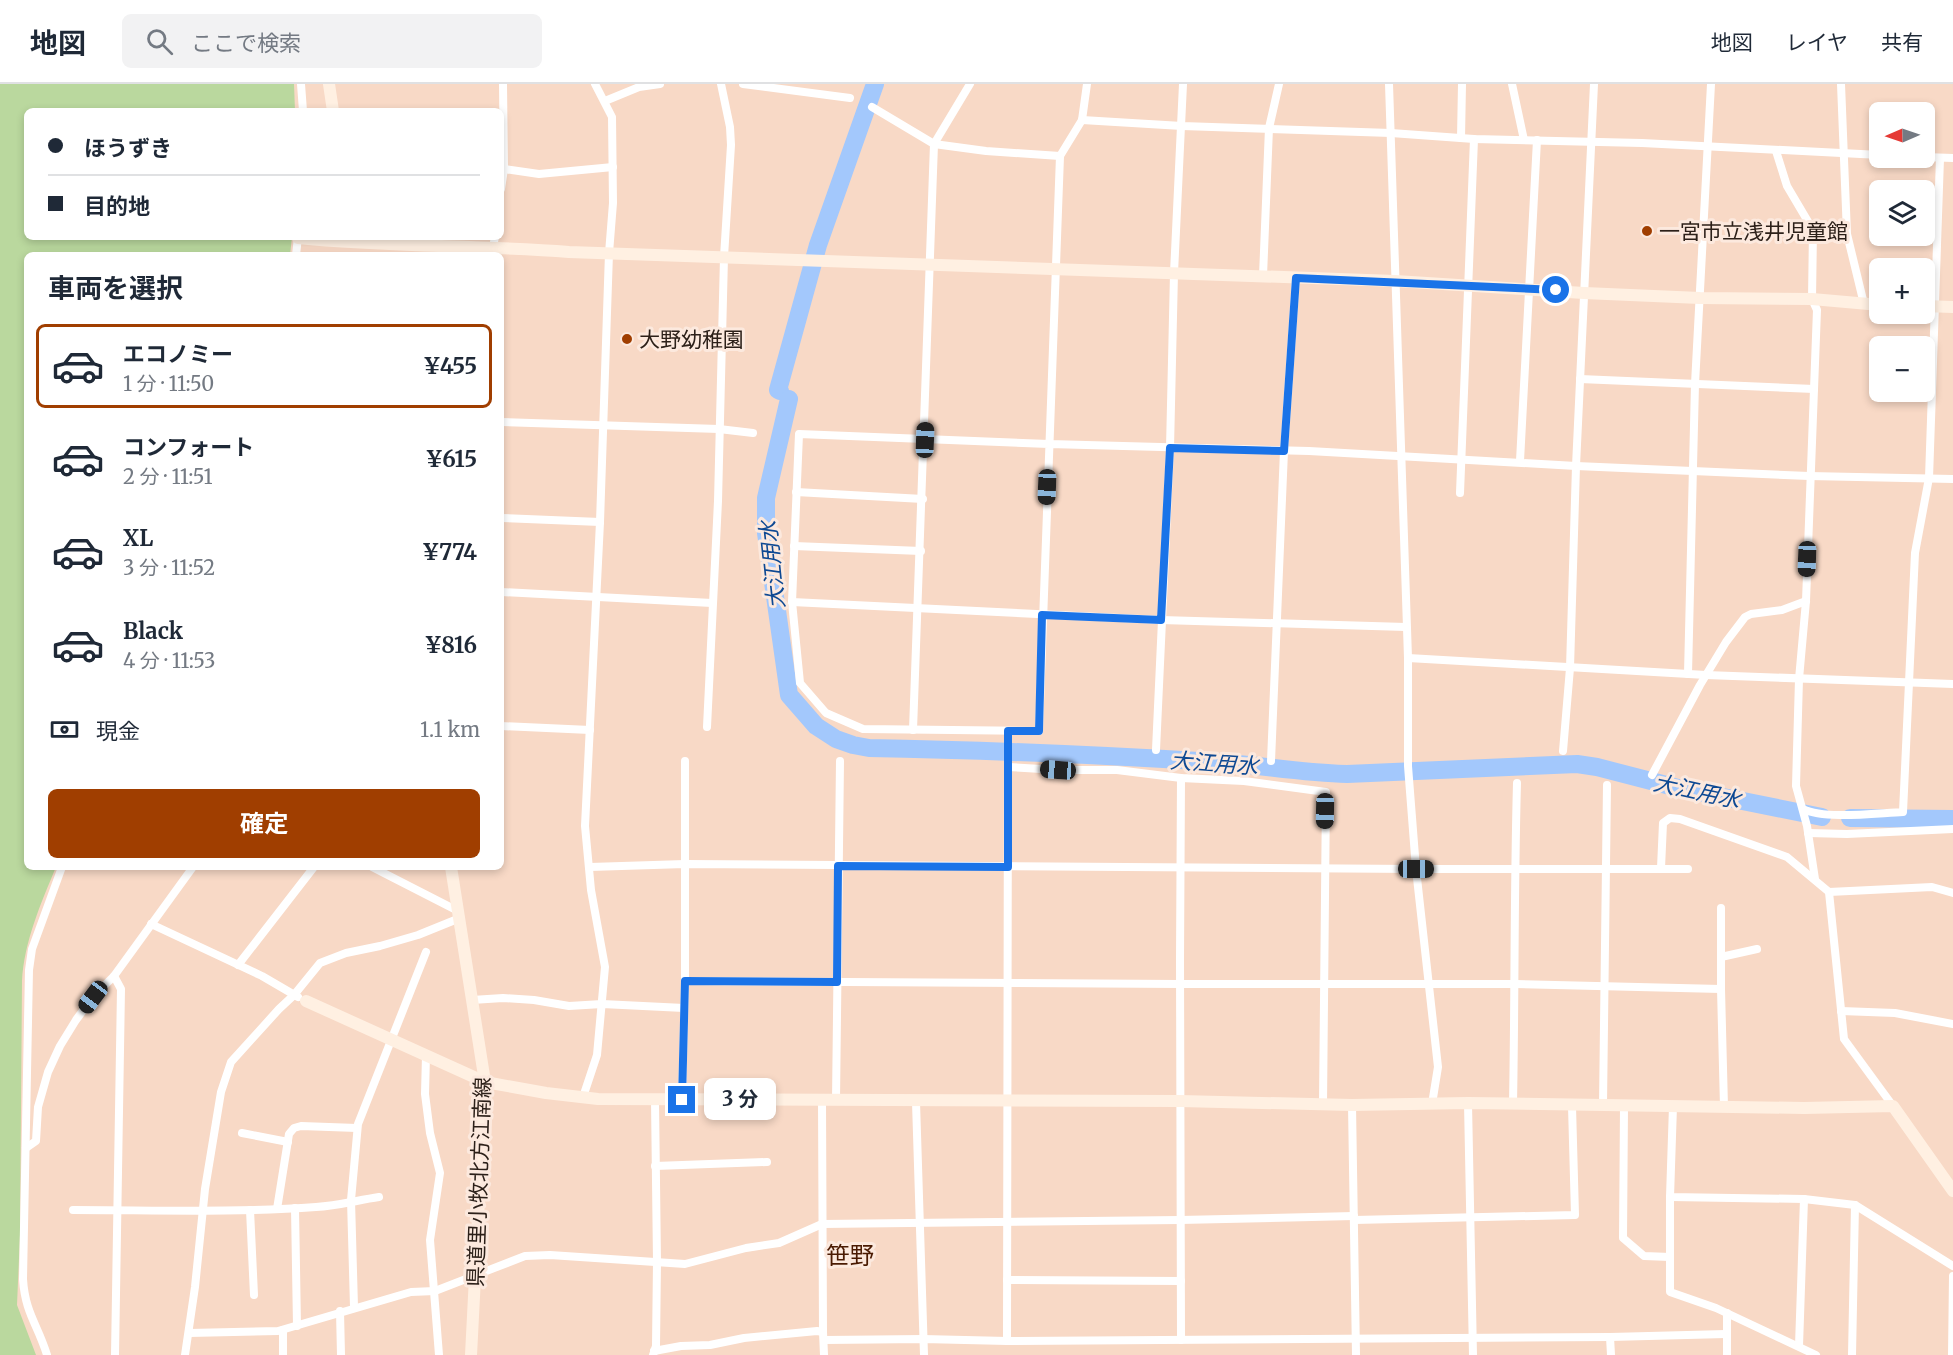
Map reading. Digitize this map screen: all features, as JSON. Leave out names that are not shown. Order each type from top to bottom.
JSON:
[{"type":"street","points":[[301,84],[303,108]]},
{"type":"street","points":[[329,84],[333,108]]},
{"type":"street","points":[[503,84],[503,108]]},
{"type":"street","points":[[583,1097],[597,1055],[605,967],[591,891],[585,826],[597,597],[613,166],[612,117],[595,84]]},
{"type":"street","points":[[605,101],[638,86],[660,84]]},
{"type":"street","points":[[707,727],[718,501],[724,257],[731,145],[730,127],[721,84]]},
{"type":"street","points":[[743,84],[775,86],[850,98]]},
{"type":"street","points":[[913,730],[934,144],[970,84]]},
{"type":"street","points":[[1087,84],[1082,120],[1060,156],[1056,270],[1049,444],[1042,615],[1039,731],[863,729],[826,713],[800,683],[792,602],[799,434],[925,440],[1049,444],[1170,448],[1284,451],[1809,476],[1953,479]]},
{"type":"street","points":[[1156,750],[1170,448],[1174,273],[1184,84]]},
{"type":"street","points":[[1263,276],[1269,128],[1279,84]]},
{"type":"street","points":[[1389,84],[1408,658],[1408,771],[1416,869],[1438,1067],[1432,1104]]},
{"type":"street","points":[[1461,138],[1462,84]]},
{"type":"street","points":[[1512,84],[1524,140]]},
{"type":"street","points":[[1563,751],[1570,668],[1576,466],[1594,84]]},
{"type":"street","points":[[1688,674],[1695,384],[1711,84]]},
{"type":"street","points":[[1841,84],[1847,234],[1864,304]]},
{"type":"street","points":[[872,106],[934,144],[986,151],[1060,156]]},
{"type":"street","points":[[1082,120],[1391,133],[1474,139],[1591,143],[1642,142],[1869,154]]},
{"type":"street","points":[[1460,494],[1474,139]]},
{"type":"street","points":[[1520,461],[1537,140]]},
{"type":"street","points":[[1776,151],[1787,186],[1813,230],[1812,299],[1817,310],[1806,601],[1799,679],[1796,786],[1807,830],[1815,879]]},
{"type":"street","points":[[1935,158],[1953,158]]},
{"type":"street","points":[[1933,258],[1940,158]]},
{"type":"street","points":[[504,169],[539,174],[613,166]]},
{"type":"street","points":[[314,240],[354,245],[498,246],[609,253],[1395,281],[1584,293],[1700,298],[1812,299],[1869,304]]},
{"type":"street","points":[[1271,761],[1284,451],[1296,278]]},
{"type":"street","points":[[1935,306],[1953,307]]},
{"type":"street","points":[[1803,811],[1826,814],[1904,812],[1915,553],[1929,478],[1930,324]]},
{"type":"street","points":[[1580,379],[1814,389]]},
{"type":"street","points":[[504,422],[753,432]]},
{"type":"street","points":[[796,492],[923,499]]},
{"type":"street","points":[[504,518],[600,522]]},
{"type":"street","points":[[794,546],[921,551]]},
{"type":"street","points":[[504,592],[712,603]]},
{"type":"street","points":[[1652,775],[1706,675],[1726,642],[1745,617],[1751,614],[1782,610],[1806,601]]},
{"type":"street","points":[[792,602],[1161,620],[1406,627]]},
{"type":"street","points":[[1408,658],[1706,675],[1953,684]]},
{"type":"street","points":[[504,726],[590,730]]},
{"type":"street","points":[[1008,731],[1008,1341]]},
{"type":"street","points":[[682,1100],[685,981],[685,761]]},
{"type":"street","points":[[836,1101],[840,761]]},
{"type":"street","points":[[1008,767],[1117,770],[1181,778],[1244,781],[1326,792],[1323,1105]]},
{"type":"street","points":[[1181,778],[1181,1340]]},
{"type":"street","points":[[1513,1104],[1514,869],[1517,783]]},
{"type":"street","points":[[1603,1105],[1607,785]]},
{"type":"street","points":[[1661,868],[1663,824],[1670,819],[1680,819],[1787,857],[1830,892],[1932,887],[1953,893]]},
{"type":"street","points":[[1807,830],[1847,834],[1953,829]]},
{"type":"street","points":[[590,867],[685,864],[1688,869]]},
{"type":"street","points":[[47,1355],[28,1312],[24,1296],[29,970],[32,949],[61,870]]},
{"type":"street","points":[[26,1148],[36,1141],[38,1107],[48,1072],[60,1046],[93,997],[114,976],[191,870]]},
{"type":"street","points":[[238,965],[312,870]]},
{"type":"street","points":[[377,870],[459,915]]},
{"type":"street","name":"県道里小牧北方江南線","points":[[452,870],[485,1082],[471,1355]]},
{"type":"street","points":[[1830,892],[1844,1039],[1953,1191]]},
{"type":"street","points":[[1721,908],[1724,1107]]},
{"type":"street","points":[[184,1355],[189,1333],[202,1211],[221,1092],[231,1062],[294,995],[320,963],[331,958],[395,942],[459,915]]},
{"type":"street","points":[[151,924],[238,965],[306,1001],[485,1082],[583,1097],[655,1100],[916,1102],[1180,1101],[1323,1105],[1468,1103],[1572,1106],[1893,1106]]},
{"type":"street","points":[[1721,957],[1757,949]]},
{"type":"street","points":[[354,1308],[351,1200],[357,1128],[426,952]]},
{"type":"street","points":[[114,976],[121,989],[115,1355]]},
{"type":"street","points":[[685,981],[1430,983],[1721,989]]},
{"type":"street","points":[[472,1000],[503,998],[569,1006],[602,1004],[684,1008]]},
{"type":"street","points":[[1841,1011],[1895,1013],[1953,1024]]},
{"type":"street","points":[[426,1055],[425,1094],[430,1133],[440,1173],[430,1240],[439,1355]]},
{"type":"street","points":[[654,1353],[657,1262],[655,1100]]},
{"type":"street","points":[[822,1101],[824,1355]]},
{"type":"street","points":[[916,1102],[924,1355]]},
{"type":"street","points":[[1468,1103],[1473,1355]]},
{"type":"street","points":[[1352,1105],[1356,1355]]},
{"type":"street","points":[[189,1333],[283,1330],[340,1311],[411,1292],[435,1291],[525,1256],[550,1255],[685,1264],[746,1248],[779,1243],[822,1224],[1575,1215],[1572,1106]]},
{"type":"street","points":[[1624,1106],[1623,1238],[1644,1256],[1670,1257]]},
{"type":"street","points":[[1673,1106],[1670,1292],[1727,1313],[1816,1355]]},
{"type":"street","points":[[277,1209],[289,1134],[294,1128],[301,1126],[357,1128]]},
{"type":"street","points":[[242,1133],[288,1142]]},
{"type":"street","points":[[655,1166],[767,1162]]},
{"type":"street","points":[[73,1210],[277,1209],[319,1207],[379,1197]]},
{"type":"street","points":[[1670,1197],[1804,1199],[1856,1205],[1953,1266]]},
{"type":"street","points":[[1799,1346],[1804,1199]]},
{"type":"street","points":[[1852,1355],[1856,1205]]},
{"type":"street","points":[[295,1208],[297,1326]]},
{"type":"street","points":[[250,1210],[254,1295]]},
{"type":"street","points":[[1952,1355],[1953,1276]]},
{"type":"street","points":[[1007,1280],[1181,1281]]},
{"type":"street","points":[[340,1311],[341,1355]]},
{"type":"street","points":[[1727,1313],[1727,1355]]},
{"type":"street","points":[[283,1330],[284,1355]]},
{"type":"street","points":[[654,1353],[681,1346],[710,1345],[744,1338],[817,1330],[824,1336],[1008,1341],[1610,1337],[1726,1334]]},
{"type":"street","points":[[1610,1337],[1611,1355]]},
{"type":"green space","points":[[0,84],[294,84],[295,108],[24,108],[24,240],[292,240],[290,252],[24,252],[24,870],[55,870],[30,937],[22,981],[20,1235],[17,1305],[36,1355],[0,1355]]},
{"type":"waterway","name":"大江用水","points":[[780,391],[778,390],[818,245],[875,84]]},
{"type":"waterway","name":"大江用水","points":[[789,399],[766,498],[766,533],[789,695],[816,726],[836,739],[869,748],[1172,759],[1347,774],[1577,764],[1678,788],[1822,817]]},
{"type":"waterway","name":"大江用水","points":[[1850,818],[1953,819]]},
{"type":"place","name":"一宮市立浅井児童館","points":[[1647,231]]},
{"type":"place","name":"大野幼稚園","points":[[627,339]]},
{"type":"district","name":"笹野","points":[[850,1255]]},
{"type":"route","points":[[682,1100],[685,981],[837,982],[838,866],[1008,867],[1008,731],[1039,731],[1042,615],[1161,620],[1170,448],[1284,451],[1296,278],[1556,290]]}]
